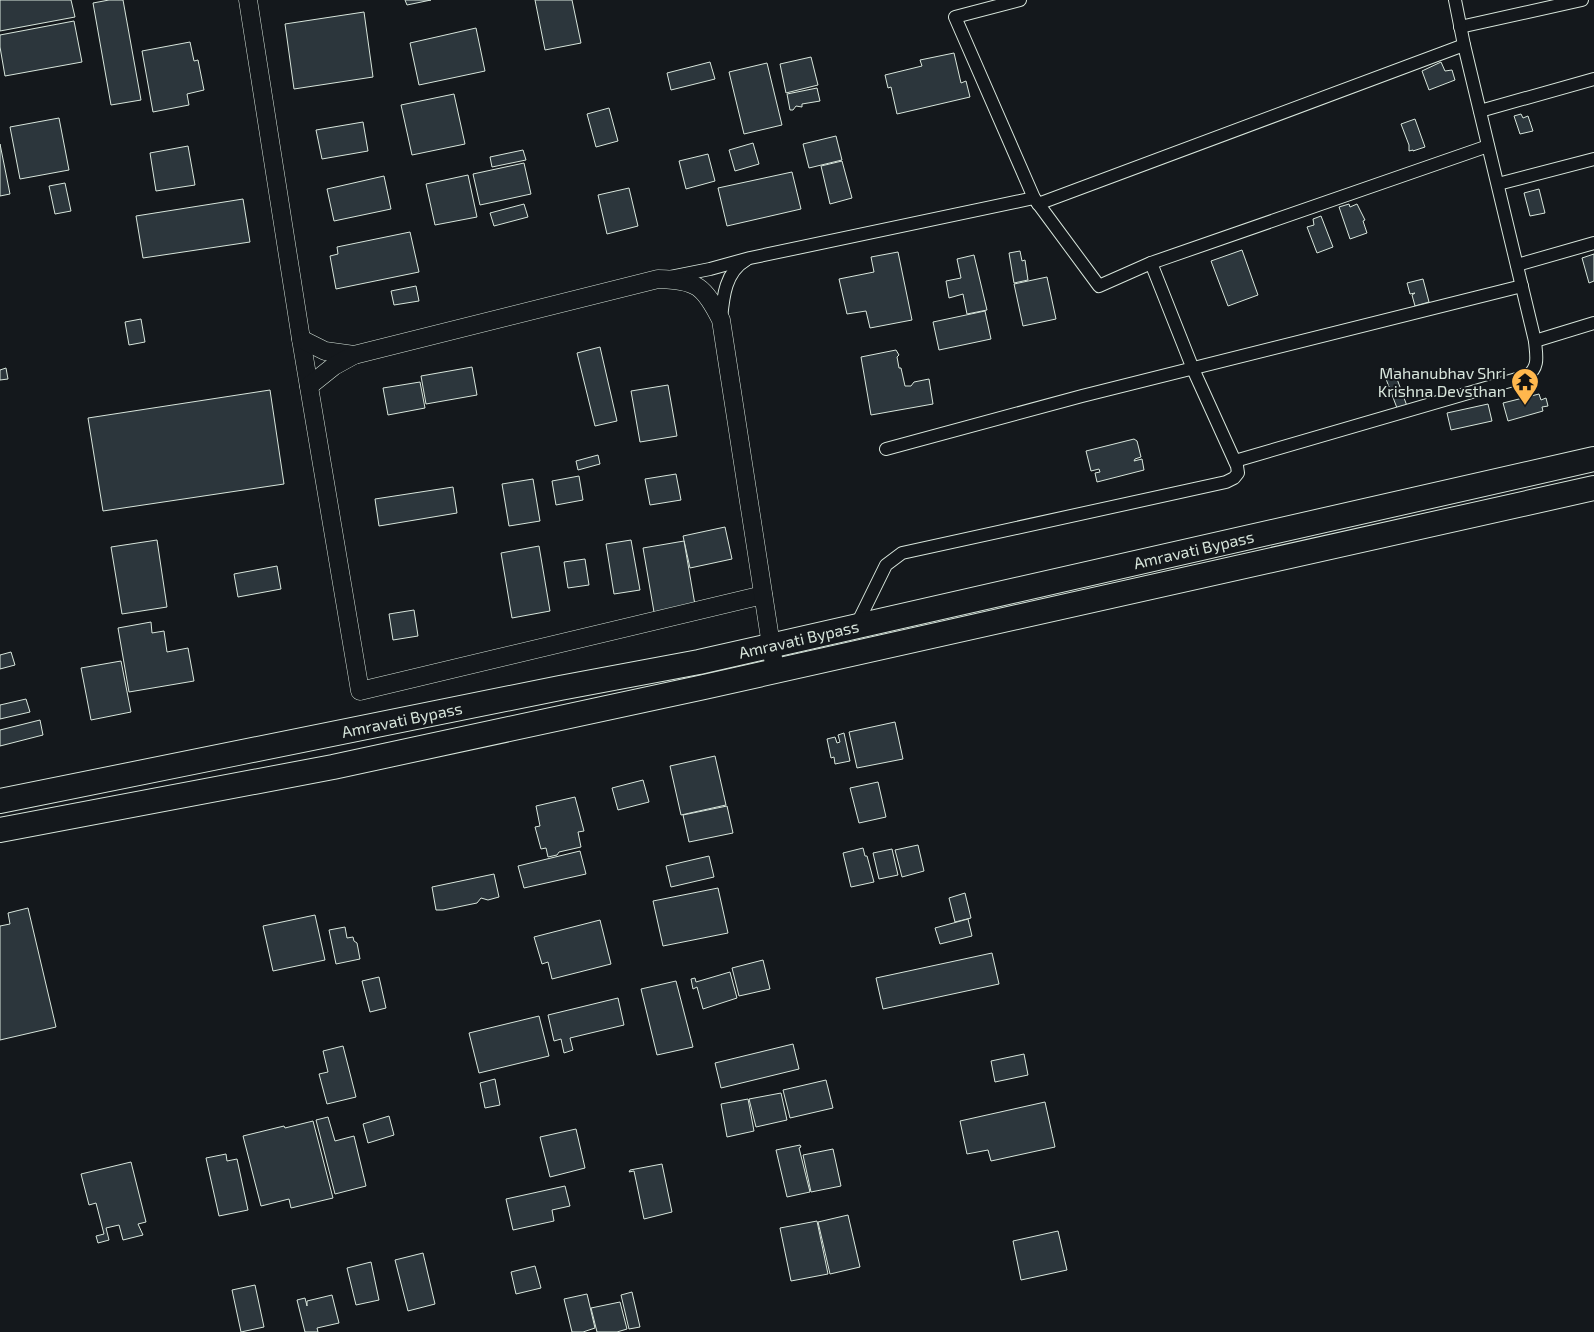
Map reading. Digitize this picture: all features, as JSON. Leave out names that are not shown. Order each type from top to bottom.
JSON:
[{"type":"highway","name":"Amravati Bypass","points":[[0,801],[550,690],[699,662],[1594,459]]},
{"type":"highway","name":"Amravati Bypass","points":[[0,830],[333,767],[775,672],[1594,488]]},
{"type":"street","points":[[248,0],[301,339],[360,691],[763,595]]},
{"type":"street","points":[[1020,0],[955,17],[1036,201],[1099,286],[1151,263],[1488,146]]},
{"type":"street","points":[[1235,461],[1527,376],[1536,366],[1535,341],[1460,28],[1455,0]]},
{"type":"street","points":[[1460,28],[1582,0]]},
{"type":"street","points":[[309,386],[334,366],[354,355],[750,258],[1036,201],[1464,45]]},
{"type":"street","points":[[1480,111],[1594,79]]},
{"type":"street","points":[[1498,184],[1594,159]]},
{"type":"street","points":[[1517,265],[1594,244]]},
{"type":"street","points":[[750,258],[740,263],[731,275],[723,296],[721,320],[775,672]]},
{"type":"street","points":[[856,627],[886,565],[902,553],[1226,482],[1234,478],[1238,473],[1235,461],[1193,369],[1151,263]]},
{"type":"street","points":[[658,279],[678,280],[697,285],[710,299],[721,320]]},
{"type":"street","points":[[886,449],[1082,396],[1522,286]]},
{"type":"street","points":[[1535,341],[1594,323]]},
{"type":"street","points":[[301,339],[324,351],[354,355]]},
{"type":"building","points":[[0,0],[71,0],[75,17],[0,31]]},
{"type":"building","points":[[123,0],[141,100],[111,105],[93,3]]},
{"type":"building","points":[[405,0],[431,0],[407,5]]},
{"type":"building","points":[[535,0],[572,0],[581,43],[545,50]]},
{"type":"building","points":[[364,12],[373,77],[294,89],[285,24]]},
{"type":"building","points":[[74,21],[82,62],[5,76],[0,35]]},
{"type":"building","points":[[476,28],[485,71],[419,85],[410,43]]},
{"type":"building","points":[[190,42],[194,61],[198,60],[204,90],[187,94],[189,105],[153,112],[142,51]]},
{"type":"building","points":[[954,53],[961,83],[966,81],[970,97],[897,114],[891,87],[888,88],[885,75],[922,66],[920,60]]},
{"type":"building","points":[[811,57],[818,85],[786,93],[780,64]]},
{"type":"building","points":[[710,62],[715,79],[671,90],[667,73]]},
{"type":"building","points":[[1441,62],[1445,71],[1452,70],[1455,80],[1429,90],[1422,71]]},
{"type":"building","points":[[767,63],[782,125],[744,134],[729,72]]},
{"type":"building","points":[[817,88],[820,101],[802,104],[802,107],[796,106],[793,110],[790,110],[787,94]]},
{"type":"building","points":[[454,94],[465,144],[412,155],[401,105]]},
{"type":"building","points":[[609,108],[618,141],[596,147],[587,114]]},
{"type":"building","points":[[1521,114],[1523,118],[1528,116],[1533,131],[1520,134],[1514,116]]},
{"type":"building","points":[[59,118],[69,170],[20,179],[10,127]]},
{"type":"building","points":[[1415,119],[1425,147],[1409,151],[1409,145],[1401,124]]},
{"type":"building","points":[[363,122],[368,151],[322,159],[316,130]]},
{"type":"building","points":[[836,136],[842,160],[809,168],[803,144]]},
{"type":"building","points":[[753,143],[759,164],[735,171],[729,150]]},
{"type":"building","points":[[0,144],[10,194],[0,196]]},
{"type":"building","points":[[188,146],[195,185],[156,191],[150,153]]},
{"type":"building","points":[[523,150],[526,160],[492,167],[490,157]]},
{"type":"building","points":[[708,154],[715,181],[686,189],[679,161]]},
{"type":"building","points":[[842,161],[852,198],[830,204],[821,166]]},
{"type":"building","points":[[524,163],[531,194],[480,205],[473,174]]},
{"type":"building","points":[[792,172],[801,209],[727,226],[718,188]]},
{"type":"building","points":[[468,175],[477,217],[435,225],[426,184]]},
{"type":"building","points":[[384,176],[391,209],[334,221],[327,189]]},
{"type":"building","points":[[65,183],[71,211],[55,214],[49,186]]},
{"type":"building","points":[[629,188],[638,226],[607,234],[598,195]]},
{"type":"building","points":[[1539,189],[1545,213],[1530,216],[1524,193]]},
{"type":"building","points":[[243,199],[250,242],[143,258],[136,216]]},
{"type":"building","points":[[524,204],[528,217],[494,226],[490,213]]},
{"type":"building","points":[[1349,204],[1350,207],[1357,204],[1365,220],[1363,221],[1367,233],[1350,239],[1339,207]]},
{"type":"building","points":[[1321,216],[1333,247],[1317,253],[1307,227],[1314,225],[1313,219]]},
{"type":"building","points":[[410,232],[419,272],[336,289],[330,256],[338,254],[337,247]]},
{"type":"building","points":[[1242,250],[1258,295],[1228,306],[1211,261]]},
{"type":"building","points":[[1020,251],[1022,261],[1025,260],[1028,280],[1014,283],[1009,253]]},
{"type":"building","points":[[898,252],[912,320],[870,328],[866,311],[847,314],[839,279],[874,272],[871,257]]},
{"type":"building","points":[[1594,254],[1594,281],[1589,283],[1582,258]]},
{"type":"building","points":[[974,255],[987,310],[967,314],[963,294],[949,298],[946,281],[961,278],[957,259]]},
{"type":"building","points":[[1047,277],[1056,319],[1023,326],[1014,284]]},
{"type":"building","points":[[1423,279],[1429,302],[1415,306],[1412,295],[1415,293],[1410,294],[1407,283]]},
{"type":"building","points":[[416,286],[419,301],[394,305],[391,291]]},
{"type":"building","points":[[985,311],[991,339],[939,350],[933,322]]},
{"type":"building","points":[[141,319],[145,342],[129,345],[125,322]]},
{"type":"building","points":[[600,347],[617,421],[595,426],[577,353]]},
{"type":"building","points":[[896,350],[899,355],[897,357],[899,368],[901,368],[905,386],[911,386],[914,382],[929,379],[933,404],[871,415],[861,357]]},
{"type":"building","points":[[472,367],[477,395],[426,404],[421,376]]},
{"type":"building","points":[[6,368],[8,379],[0,380],[0,370]]},
{"type":"building","points":[[1393,368],[1407,406],[1402,408],[1402,406],[1397,408],[1383,371]]},
{"type":"building","points":[[420,382],[425,408],[388,415],[383,388]]},
{"type":"building","points":[[668,385],[677,436],[640,442],[631,391]]},
{"type":"building","points":[[270,390],[284,484],[103,511],[88,418]]},
{"type":"building","points":[[1539,394],[1541,400],[1546,398],[1548,406],[1542,407],[1543,411],[1508,421],[1503,403]]},
{"type":"building","points":[[1488,404],[1492,421],[1451,430],[1447,413]]},
{"type":"building","points":[[1134,439],[1137,441],[1141,457],[1134,461],[1142,459],[1144,470],[1097,482],[1095,473],[1100,472],[1099,469],[1091,471],[1086,451]]},
{"type":"building","points":[[598,455],[600,464],[578,470],[576,461]]},
{"type":"building","points":[[676,474],[681,500],[650,505],[645,479]]},
{"type":"building","points":[[579,476],[583,500],[556,505],[552,481]]},
{"type":"building","points":[[533,479],[540,521],[509,526],[502,484]]},
{"type":"building","points":[[453,487],[457,513],[379,526],[375,499]]},
{"type":"building","points":[[725,527],[732,559],[690,568],[683,536]]},
{"type":"building","points":[[157,540],[167,607],[122,614],[111,547]]},
{"type":"building","points":[[631,540],[640,590],[614,594],[606,544]]},
{"type":"building","points":[[684,541],[695,605],[654,612],[643,548]]},
{"type":"building","points":[[539,546],[550,611],[512,618],[501,553]]},
{"type":"building","points":[[585,559],[589,585],[568,588],[564,562]]},
{"type":"building","points":[[277,566],[281,589],[238,597],[234,574]]},
{"type":"building","points":[[414,610],[418,636],[393,640],[389,614]]},
{"type":"building","points":[[151,622],[152,633],[164,631],[167,652],[188,648],[194,681],[129,692],[118,628]]},
{"type":"building","points":[[11,652],[15,665],[0,669],[0,655]]},
{"type":"building","points":[[121,661],[131,712],[91,720],[81,668]]},
{"type":"building","points":[[26,699],[30,712],[0,719],[0,705]]},
{"type":"building","points":[[40,720],[43,735],[0,746],[0,730]]},
{"type":"building","points":[[895,722],[903,759],[857,768],[849,732]]},
{"type":"building","points":[[844,733],[850,761],[835,764],[834,757],[831,758],[827,739],[835,737],[837,743],[840,742],[838,735]]},
{"type":"building","points":[[715,756],[726,805],[681,815],[670,766]]},
{"type":"building","points":[[643,780],[649,802],[618,810],[612,788]]},
{"type":"building","points":[[878,782],[886,817],[859,823],[850,788]]},
{"type":"building","points":[[575,797],[584,831],[578,832],[581,847],[559,852],[557,855],[548,857],[546,848],[541,849],[535,827],[540,826],[536,806]]},
{"type":"building","points":[[727,806],[733,833],[689,842],[683,815]]},
{"type":"building","points":[[918,845],[924,871],[902,877],[895,850]]},
{"type":"building","points":[[863,848],[874,882],[851,887],[843,853]]},
{"type":"building","points":[[892,849],[898,875],[879,879],[873,853]]},
{"type":"building","points":[[580,851],[586,874],[524,888],[518,866]]},
{"type":"building","points":[[709,856],[714,877],[671,887],[666,866]]},
{"type":"building","points":[[494,874],[499,897],[488,900],[481,898],[477,903],[436,910],[432,887]]},
{"type":"building","points":[[718,888],[728,933],[663,946],[653,901]]},
{"type":"building","points":[[965,893],[971,918],[955,922],[949,898]]},
{"type":"building","points":[[28,908],[56,1027],[0,1040],[0,926],[10,924],[8,913]]},
{"type":"building","points":[[315,915],[325,960],[273,971],[263,926]]},
{"type":"building","points":[[968,919],[972,936],[940,944],[935,928]]},
{"type":"building","points":[[600,920],[611,964],[552,979],[548,962],[542,964],[534,937]]},
{"type":"building","points":[[345,927],[347,938],[353,937],[357,943],[360,959],[336,964],[329,930]]},
{"type":"building","points":[[992,953],[999,984],[883,1009],[876,978]]},
{"type":"building","points":[[763,960],[770,989],[739,996],[732,968]]},
{"type":"building","points":[[730,972],[737,998],[703,1009],[697,987],[693,989],[691,979],[695,978],[696,982]]},
{"type":"building","points":[[379,977],[386,1008],[370,1012],[362,981]]},
{"type":"building","points":[[676,981],[693,1047],[657,1055],[641,989]]},
{"type":"building","points":[[618,998],[624,1025],[570,1038],[573,1050],[564,1053],[561,1039],[554,1041],[548,1015]]},
{"type":"building","points":[[539,1016],[549,1056],[479,1073],[469,1033]]},
{"type":"building","points":[[793,1044],[799,1069],[721,1088],[715,1063]]},
{"type":"building","points":[[343,1046],[356,1097],[327,1104],[319,1074],[328,1072],[323,1051]]},
{"type":"building","points":[[1024,1054],[1028,1075],[995,1082],[991,1061]]},
{"type":"building","points":[[495,1079],[500,1105],[485,1108],[480,1083]]},
{"type":"building","points":[[826,1080],[833,1108],[790,1118],[783,1090]]},
{"type":"building","points":[[781,1093],[787,1120],[756,1127],[749,1099]]},
{"type":"building","points":[[748,1099],[754,1131],[727,1137],[721,1104]]},
{"type":"building","points":[[1045,1102],[1055,1147],[991,1161],[988,1150],[967,1154],[960,1121]]},
{"type":"building","points":[[389,1116],[394,1135],[368,1143],[363,1124]]},
{"type":"building","points":[[328,1117],[335,1141],[354,1136],[366,1186],[335,1194],[316,1120]]},
{"type":"building","points":[[313,1121],[333,1198],[291,1208],[289,1199],[261,1206],[243,1136]]},
{"type":"building","points":[[576,1129],[585,1168],[550,1177],[540,1137]]},
{"type":"building","points":[[800,1145],[801,1147],[799,1148],[810,1192],[787,1197],[776,1150]]},
{"type":"building","points":[[833,1149],[841,1186],[811,1192],[803,1155]]},
{"type":"building","points":[[226,1154],[227,1161],[237,1159],[248,1210],[219,1216],[206,1158]]},
{"type":"building","points":[[131,1162],[146,1222],[138,1224],[143,1235],[123,1240],[119,1225],[106,1228],[109,1240],[98,1243],[96,1236],[104,1234],[96,1203],[89,1205],[81,1174]]},
{"type":"building","points":[[662,1164],[672,1212],[644,1219],[634,1171],[629,1172],[630,1170]]},
{"type":"building","points":[[565,1186],[570,1206],[552,1210],[554,1221],[513,1230],[506,1199]]},
{"type":"building","points":[[848,1215],[860,1267],[830,1274],[818,1222]]},
{"type":"building","points":[[817,1221],[828,1274],[791,1281],[780,1228]]},
{"type":"building","points":[[1058,1231],[1067,1270],[1021,1280],[1013,1241]]},
{"type":"building","points":[[423,1253],[435,1304],[408,1311],[395,1260]]},
{"type":"building","points":[[371,1262],[379,1300],[356,1305],[347,1268]]},
{"type":"building","points":[[535,1266],[541,1288],[516,1294],[511,1272]]},
{"type":"building","points":[[255,1285],[264,1327],[241,1332],[232,1290]]},
{"type":"building","points":[[632,1292],[640,1327],[629,1329],[621,1295]]},
{"type":"building","points":[[587,1294],[595,1328],[583,1332],[572,1332],[564,1299]]},
{"type":"building","points":[[332,1295],[339,1323],[317,1328],[318,1332],[305,1332],[297,1300],[305,1298],[307,1306],[307,1301]]},
{"type":"building","points":[[620,1302],[627,1329],[617,1332],[597,1332],[591,1308]]},
{"type":"place","name":"Mahanubhav Shri Krishna Devsthan","points":[[1525,406]]}]
